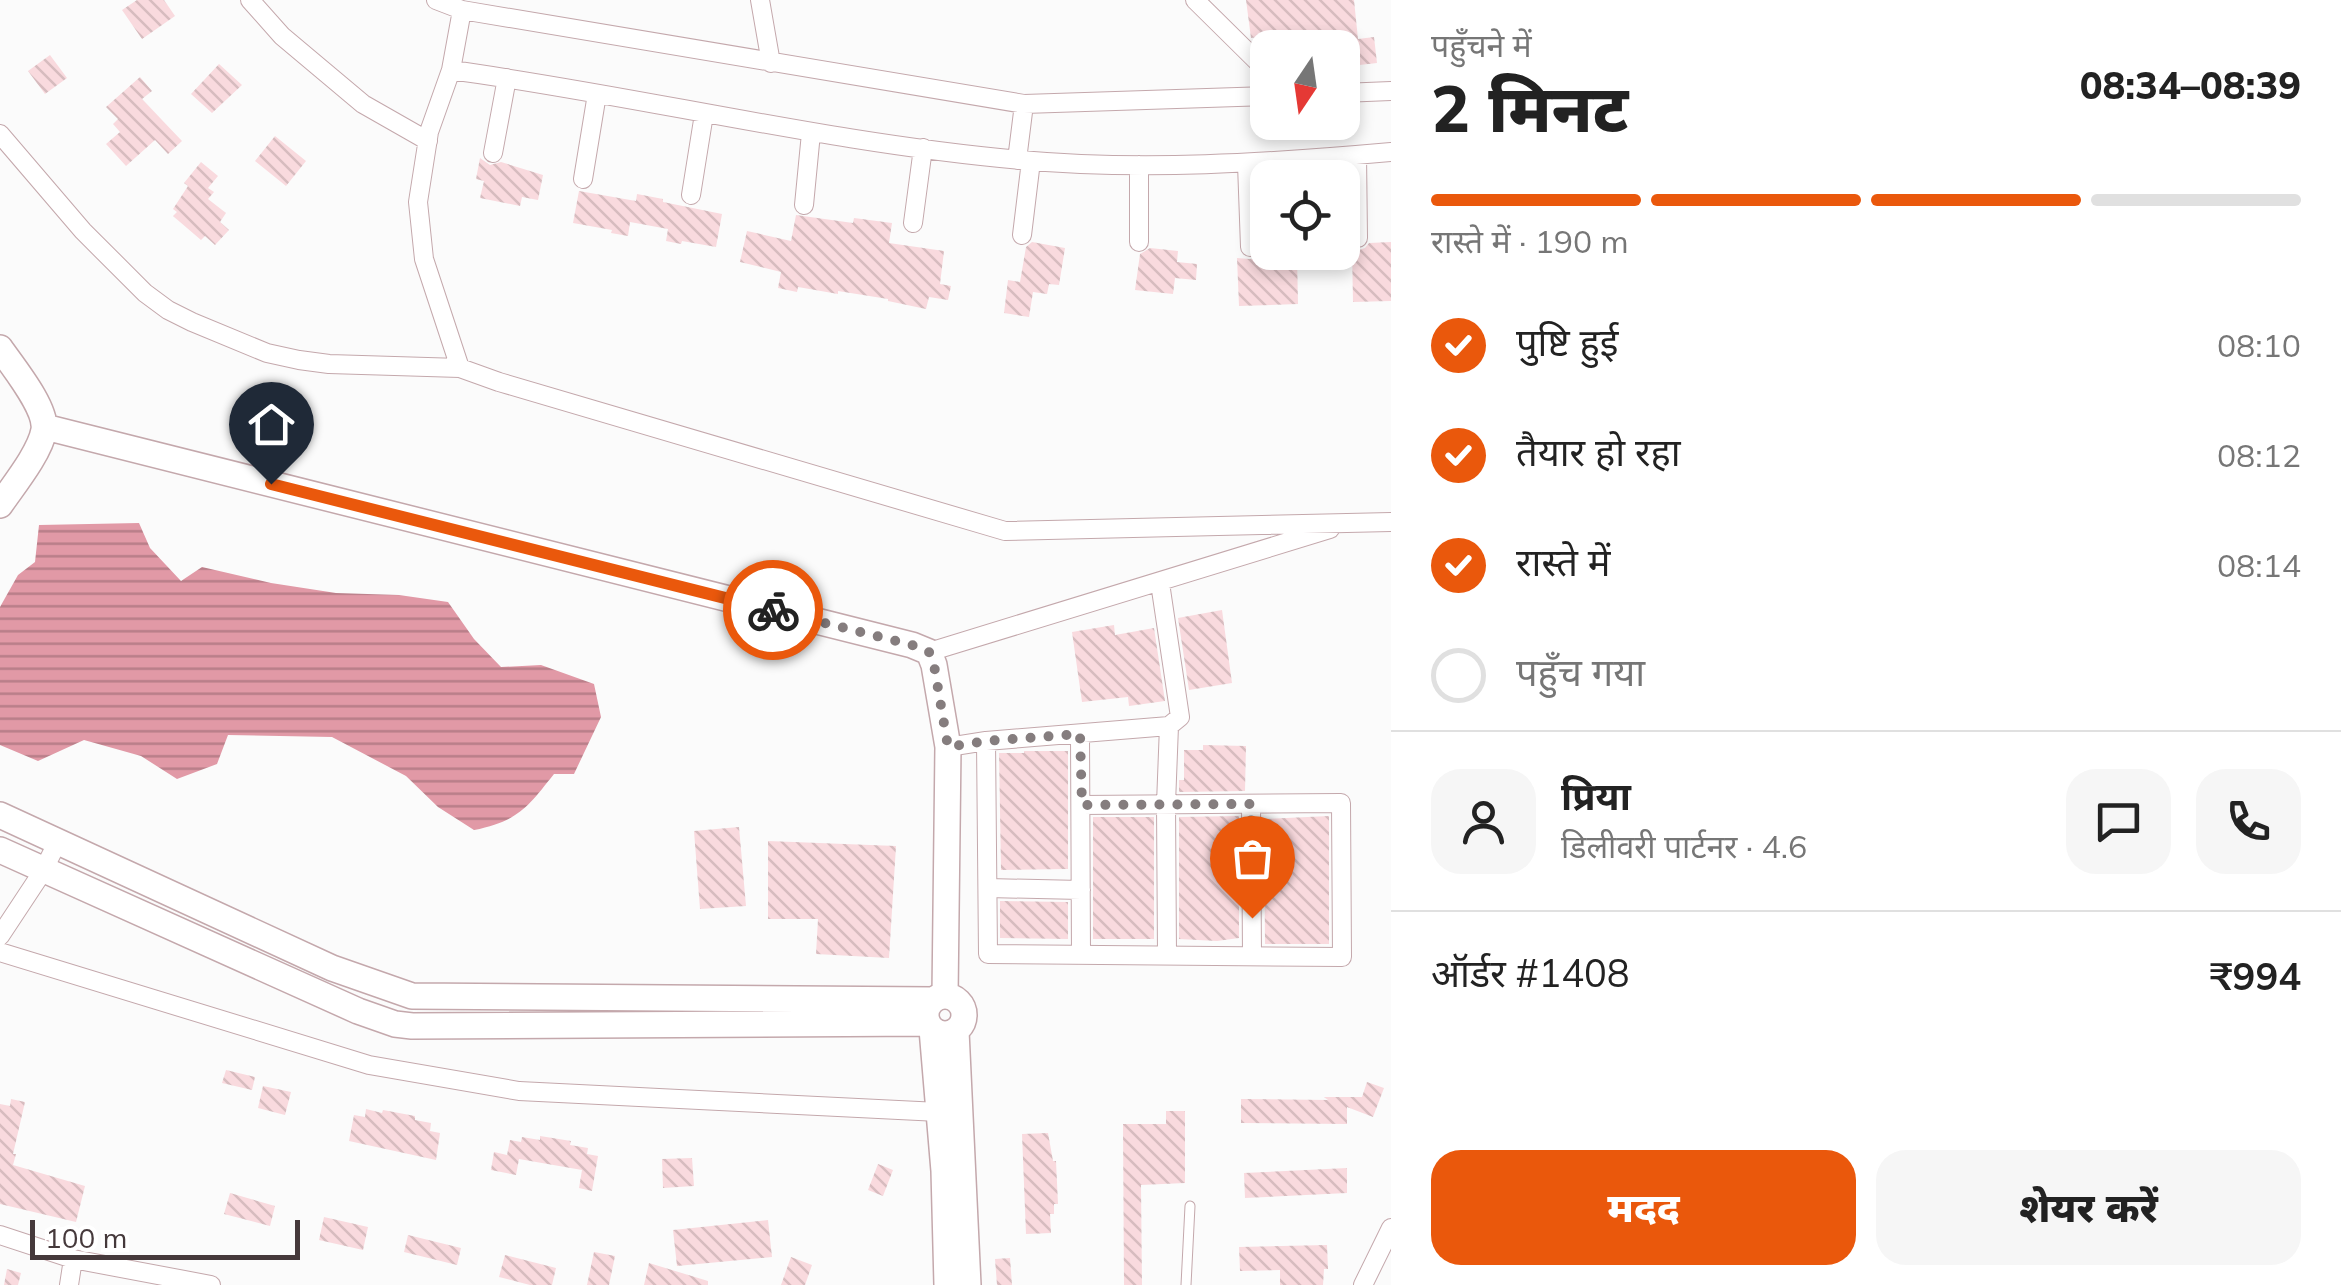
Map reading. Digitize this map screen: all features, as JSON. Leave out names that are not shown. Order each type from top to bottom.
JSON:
[{"type":"main road","points":[[0,348],[38,407],[44,427],[38,446],[0,505]]},
{"type":"main road","points":[[44,427],[929,652],[948,747],[939,1016],[947,1285]]},
{"type":"main road","points":[[0,814],[332,968],[412,996],[939,1016]]},
{"type":"main road","points":[[0,850],[358,1012],[395,1024],[939,1016]]},
{"type":"main road","points":[[939,1016],[968,1285]]},
{"type":"street","points":[[250,0],[282,36],[363,104],[428,142]]},
{"type":"street","points":[[436,0],[462,10],[1024,104],[1250,97]]},
{"type":"street","points":[[760,0],[770,63]]},
{"type":"street","points":[[1195,0],[1250,54]]},
{"type":"street","points":[[460,368],[424,259],[418,202],[428,142],[450,70],[462,10]]},
{"type":"street","points":[[450,70],[811,133],[1024,160],[1247,164],[1391,152]]},
{"type":"street","points":[[493,152],[507,78]]},
{"type":"street","points":[[1360,93],[1391,92]]},
{"type":"street","points":[[583,178],[597,94]]},
{"type":"street","points":[[1022,234],[1024,104]]},
{"type":"street","points":[[691,195],[704,114]]},
{"type":"street","points":[[804,205],[811,133]]},
{"type":"street","points":[[0,134],[84,231],[146,293],[192,322],[267,353],[329,364],[460,368],[1005,531],[1391,522]]},
{"type":"street","points":[[913,224],[922,148]]},
{"type":"street","points":[[1357,155],[1357,160]]},
{"type":"street","points":[[1138,242],[1139,164]]},
{"type":"street","points":[[1247,164],[1250,247]]},
{"type":"street","points":[[929,652],[1350,523]]},
{"type":"street","points":[[948,747],[1169,726],[1180,717],[1160,583]]},
{"type":"street","points":[[1167,955],[1169,726]]},
{"type":"street","points":[[1080,734],[1080,955]]},
{"type":"street","points":[[986,741],[988,954],[1342,957],[1341,803],[1082,805]]},
{"type":"street","points":[[1251,804],[1252,956]]},
{"type":"street","points":[[0,936],[58,841]]},
{"type":"street","points":[[988,888],[1081,890]]},
{"type":"street","points":[[0,952],[368,1066],[519,1091],[939,1112]]},
{"type":"street","points":[[1362,1285],[1391,1229]]},
{"type":"street","points":[[0,1235],[73,1259],[211,1285]]},
{"type":"street","points":[[68,1285],[73,1259]]},
{"type":"lane","points":[[1186,1285],[1190,1206]]},
{"type":"shaded area","points":[[139,523],[150,548],[181,581],[202,567],[336,593],[399,595],[448,602],[474,639],[501,667],[541,665],[594,684],[601,717],[574,774],[554,774],[512,817],[474,830],[438,807],[406,776],[332,737],[228,735],[217,764],[177,779],[141,756],[84,740],[38,761],[0,745],[0,607],[18,575],[35,562],[39,525]]},
{"type":"building","points":[[137,0],[164,0],[175,16],[142,39],[122,10]]},
{"type":"building","points":[[1246,0],[1354,0],[1357,30],[1250,30]]},
{"type":"building","points":[[1374,37],[1377,63],[1360,65],[1360,39]]},
{"type":"building","points":[[50,55],[67,78],[45,94],[28,71]]},
{"type":"building","points":[[219,64],[242,85],[212,113],[191,94]]},
{"type":"building","points":[[140,77],[152,91],[142,99],[182,141],[168,154],[155,140],[126,166],[106,144],[120,132],[113,124],[118,119],[106,107]]},
{"type":"building","points":[[275,136],[306,161],[286,186],[255,161]]},
{"type":"building","points":[[480,158],[490,165],[501,162],[543,175],[538,200],[522,197],[520,206],[480,198],[484,181],[476,179]]},
{"type":"building","points":[[201,162],[218,176],[208,188],[214,192],[208,199],[226,213],[220,222],[229,230],[215,245],[205,236],[201,240],[173,216],[177,212],[173,209],[188,186],[184,183]]},
{"type":"building","points":[[579,191],[636,201],[637,194],[722,214],[716,247],[666,241],[668,229],[630,222],[628,236],[573,223]]},
{"type":"building","points":[[796,215],[853,223],[854,218],[892,223],[889,243],[944,251],[940,284],[951,286],[948,300],[929,297],[926,309],[838,291],[798,287],[797,292],[778,288],[781,272],[740,262],[747,231],[791,241]]},
{"type":"building","points":[[1032,242],[1065,248],[1059,285],[1049,284],[1047,294],[1033,292],[1029,317],[1004,313],[1008,280],[1020,282],[1026,247]]},
{"type":"building","points":[[1391,242],[1391,301],[1353,302],[1352,270],[1360,270],[1360,250],[1369,243]]},
{"type":"building","points":[[1150,248],[1178,251],[1177,262],[1197,264],[1196,280],[1175,278],[1173,294],[1135,290],[1140,254]]},
{"type":"building","points":[[1237,258],[1249,259],[1250,270],[1297,270],[1298,304],[1239,306]]},
{"type":"building","points":[[1222,610],[1232,683],[1189,690],[1178,618]]},
{"type":"building","points":[[1114,625],[1115,635],[1154,628],[1165,701],[1129,706],[1128,697],[1082,702],[1072,632]]},
{"type":"building","points":[[1203,745],[1246,746],[1245,791],[1179,792],[1179,780],[1184,780],[1184,750],[1203,750]]},
{"type":"building","points":[[1068,751],[1068,869],[1001,870],[999,753]]},
{"type":"building","points":[[1239,816],[1239,938],[1179,939],[1179,817]]},
{"type":"building","points":[[1329,816],[1329,944],[1265,944],[1264,819]]},
{"type":"building","points":[[1093,817],[1154,817],[1154,939],[1093,939]]},
{"type":"building","points":[[739,827],[746,906],[700,909],[694,831]]},
{"type":"building","points":[[768,841],[896,846],[889,958],[816,954],[818,919],[768,919]]},
{"type":"building","points":[[1000,901],[1068,902],[1068,939],[1000,938]]},
{"type":"building","points":[[226,1070],[255,1077],[252,1090],[222,1083]]},
{"type":"building","points":[[1367,1082],[1384,1088],[1373,1117],[1347,1107],[1347,1124],[1241,1123],[1241,1099],[1362,1097]]},
{"type":"building","points":[[263,1086],[291,1092],[285,1115],[258,1108]]},
{"type":"building","points":[[11,1099],[25,1102],[13,1165],[85,1186],[76,1222],[0,1204],[0,1104],[10,1106]]},
{"type":"building","points":[[366,1109],[415,1116],[415,1120],[431,1123],[430,1131],[440,1133],[436,1160],[349,1141],[354,1115],[365,1117]]},
{"type":"building","points":[[1166,1111],[1185,1111],[1185,1183],[1141,1185],[1142,1285],[1124,1285],[1123,1124],[1166,1124]]},
{"type":"building","points":[[1048,1133],[1056,1161],[1058,1204],[1054,1204],[1054,1214],[1050,1214],[1051,1233],[1026,1234],[1022,1134]]},
{"type":"building","points":[[540,1136],[571,1141],[570,1145],[588,1148],[587,1154],[598,1156],[592,1191],[579,1188],[582,1170],[519,1159],[516,1175],[491,1170],[494,1152],[507,1155],[510,1140],[540,1140]]},
{"type":"building","points":[[692,1158],[694,1186],[663,1188],[662,1159]]},
{"type":"building","points":[[878,1164],[893,1170],[883,1196],[868,1190]]},
{"type":"building","points":[[1347,1168],[1347,1193],[1245,1198],[1244,1173]]},
{"type":"building","points":[[230,1193],[275,1206],[270,1226],[224,1214]]},
{"type":"building","points":[[324,1217],[368,1227],[363,1250],[319,1240]]},
{"type":"building","points":[[768,1220],[772,1257],[677,1266],[673,1230]]},
{"type":"building","points":[[408,1235],[461,1248],[457,1265],[404,1252]]},
{"type":"building","points":[[1327,1245],[1328,1269],[1324,1269],[1323,1285],[1280,1285],[1280,1270],[1240,1271],[1239,1247]]},
{"type":"building","points":[[594,1252],[615,1256],[609,1285],[587,1285]]},
{"type":"building","points":[[505,1255],[556,1268],[552,1285],[530,1285],[499,1277]]},
{"type":"building","points":[[791,1257],[812,1265],[805,1285],[781,1285]]},
{"type":"building","points":[[1010,1258],[1012,1285],[997,1285],[995,1259]]},
{"type":"building","points":[[649,1263],[708,1281],[708,1285],[644,1285]]},
{"type":"building","points":[[7,1269],[21,1273],[18,1285],[4,1285]]},
{"type":"way so far","points":[[773,610],[929,652],[948,747],[1080,734],[1082,805],[1251,804],[1252,918]]},
{"type":"route","points":[[271,484],[773,610]]}]
